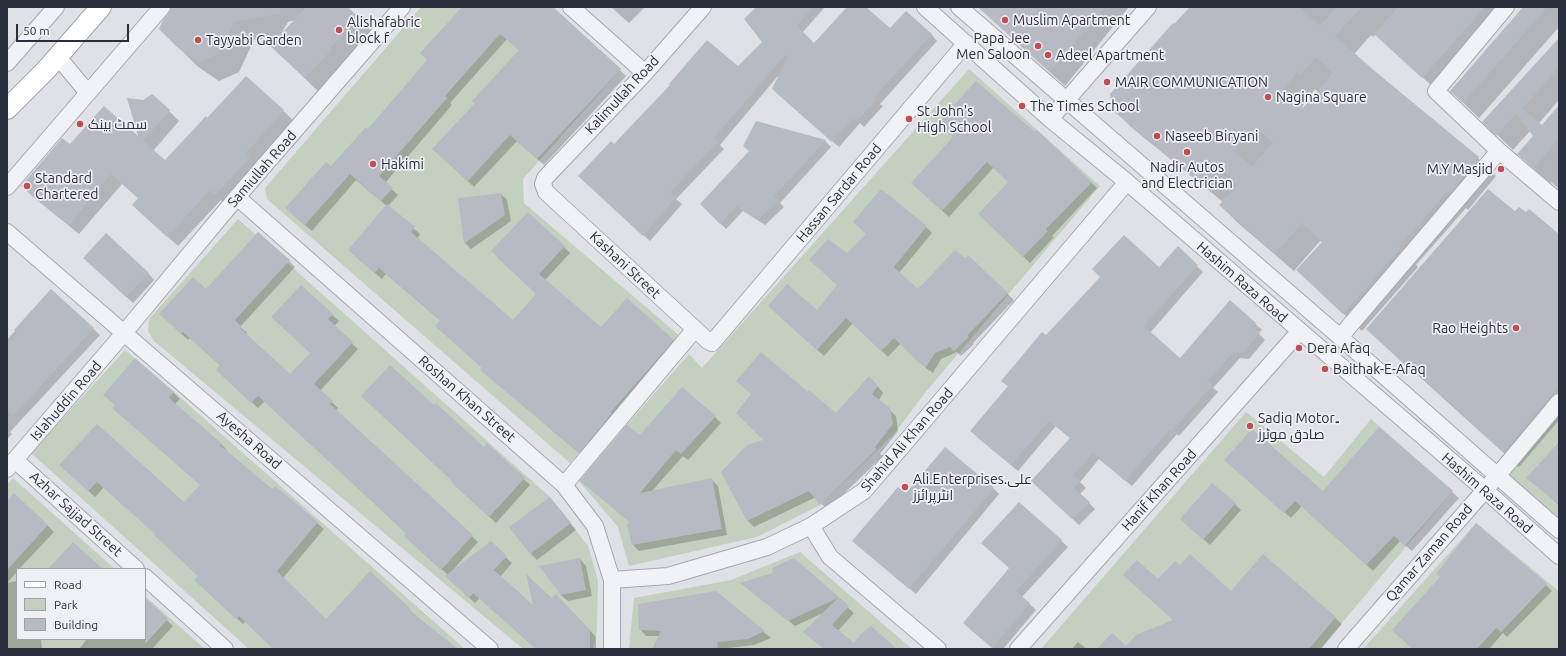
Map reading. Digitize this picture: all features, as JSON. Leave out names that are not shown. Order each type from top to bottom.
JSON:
[{"type":"main road","points":[[7,116],[101,7]]},
{"type":"main road","points":[[7,109],[52,63]]},
{"type":"street","points":[[7,63],[56,7]]},
{"type":"street","points":[[7,187],[162,7]]},
{"type":"street","name":"Samiullah Road","points":[[124,333],[237,197],[402,7]]},
{"type":"street","points":[[571,7],[645,73]]},
{"type":"street","name":"Kalimullah Road","points":[[543,184],[545,178],[645,73],[703,7]]},
{"type":"street","name":"Hashim Raza Road","points":[[925,7],[1050,119],[1127,182],[1299,332],[1485,490],[1559,556]]},
{"type":"street","name":"Hashim Raza Road","points":[[959,7],[1340,337],[1559,530]]},
{"type":"street","points":[[1050,119],[1148,7]]},
{"type":"street","points":[[1506,7],[1436,91],[1499,151],[1559,202]]},
{"type":"street","name":"Hassan Sardar Road","points":[[712,343],[966,43]]},
{"type":"street","points":[[52,63],[88,93]]},
{"type":"street","points":[[1340,337],[1499,151]]},
{"type":"street","name":"Shahid Ali Khan Road","points":[[612,580],[668,576],[767,547],[811,526],[864,491],[1127,182]]},
{"type":"street","name":"Kashani Street","points":[[543,184],[546,192],[708,341],[712,343]]},
{"type":"street","name":"Roshan Khan Street","points":[[237,197],[564,485],[595,526],[612,580],[612,649]]},
{"type":"street","name":"Ayesha Road","points":[[7,232],[490,649]]},
{"type":"street","points":[[564,485],[695,329]]},
{"type":"street","name":"Hanif Khan Road","points":[[1018,649],[1299,332]]},
{"type":"street","name":"Islahuddin Road","points":[[11,465],[124,333]]},
{"type":"street","name":"Qamar Zaman Road","points":[[1346,649],[1498,475],[1559,402]]},
{"type":"street","name":"Azhar Sajjad Street","points":[[11,465],[135,568]]},
{"type":"street","points":[[811,526],[830,557],[938,649]]},
{"type":"street","points":[[146,578],[225,649]]},
{"type":"green space","points":[[421,7],[553,7],[621,69],[523,179],[524,203],[681,337],[570,463],[267,199],[265,188]]},
{"type":"green space","points":[[969,69],[1100,186],[924,394],[895,433],[820,505],[757,537],[629,566],[618,527],[578,480],[689,354],[702,368]]},
{"type":"green space","points":[[238,219],[550,497],[588,546],[598,580],[597,631],[593,649],[523,649],[154,341],[148,331],[149,319]]},
{"type":"green space","points":[[125,350],[465,649],[249,649],[31,453]]},
{"type":"green space","points":[[1559,405],[1559,527],[1501,472]]},
{"type":"green space","points":[[1246,412],[1324,477],[1371,419],[1453,491],[1320,649],[1041,649]]},
{"type":"green space","points":[[13,478],[114,568],[16,568],[16,640],[146,640],[146,597],[205,649],[7,649],[7,485]]},
{"type":"green space","points":[[1476,523],[1559,591],[1559,649],[1363,649]]},
{"type":"green space","points":[[800,552],[912,649],[629,649],[634,598],[731,580]]},
{"type":"building","name":"Tayyabi Garden","points":[[171,7],[280,7],[280,14],[235,21],[219,53],[199,63],[177,47],[159,29]]},
{"type":"building","points":[[306,7],[348,7],[358,17],[330,48],[332,49],[305,78],[270,46]]},
{"type":"building","points":[[462,7],[553,7],[621,69],[537,159],[510,135],[468,181],[432,149],[475,103],[472,101],[519,50],[500,34],[445,96],[447,98],[379,176],[393,188],[381,201],[350,174],[305,225],[285,208],[326,162],[331,166],[366,127],[368,129],[427,60],[420,53]]},
{"type":"building","points":[[756,7],[813,7],[797,26],[814,43],[847,7],[866,7],[890,28],[906,11],[932,34],[874,97],[877,99],[857,121],[853,118],[832,142],[772,89],[788,57],[785,55],[714,138],[718,142],[670,192],[676,197],[643,236],[578,176],[611,141],[614,144],[670,85],[669,84],[707,40],[738,66],[762,42],[744,19]]},
{"type":"building","name":"Adeel Apartment","points":[[978,7],[1105,7],[1050,72]]},
{"type":"building","points":[[1190,7],[1299,7],[1320,26],[1336,7],[1362,7],[1335,36],[1377,73],[1479,157],[1450,193],[1448,191],[1399,247],[1401,248],[1343,314],[1296,270],[1322,242],[1302,223],[1275,254],[1219,205],[1237,185],[1220,167],[1204,185],[1112,110],[1110,94],[1173,23],[1174,24]],"holes":[[[1316,57],[1333,73],[1303,108],[1283,90],[1297,72],[1300,75]],[[1256,128],[1273,142],[1252,167],[1234,151]]]},
{"type":"building","points":[[1398,7],[1485,7],[1422,78],[1374,34]]},
{"type":"building","points":[[1523,7],[1547,7],[1463,103],[1450,91]]},
{"type":"building","points":[[1559,38],[1559,67],[1522,109],[1542,125],[1559,105],[1559,138],[1534,168],[1517,154],[1533,136],[1516,113],[1496,136],[1482,122]]},
{"type":"building","points":[[246,76],[284,110],[246,153],[250,157],[215,195],[210,190],[167,237],[132,205],[138,198],[111,174],[69,225],[21,186],[62,138],[70,144],[104,106],[138,136],[127,98],[143,100],[152,94],[170,110],[143,141],[165,160]]},
{"type":"building","points":[[976,81],[1035,132],[1037,130],[1092,182],[1046,229],[1048,231],[1023,257],[978,214],[1008,182],[987,162],[942,211],[911,183],[953,137],[938,123]]},
{"type":"building","points":[[756,121],[826,140],[774,196],[779,200],[758,220],[737,206],[720,224],[700,204],[749,151],[743,146]]},
{"type":"building","points":[[881,189],[927,226],[894,267],[918,289],[955,250],[965,258],[968,255],[1008,293],[967,336],[969,337],[954,351],[950,347],[935,353],[926,367],[918,362],[894,338],[881,351],[846,318],[817,350],[768,306],[787,284],[817,310],[837,285],[809,260],[828,239],[847,253],[866,234],[853,222]]},
{"type":"building","points":[[1488,189],[1515,211],[1519,207],[1526,212],[1529,209],[1559,234],[1559,386],[1503,452],[1417,372],[1415,374],[1366,329]]},
{"type":"building","points":[[501,193],[505,215],[464,244],[458,198]]},
{"type":"building","points":[[387,204],[415,227],[411,232],[513,320],[536,294],[491,251],[528,212],[565,246],[539,274],[601,327],[627,298],[674,340],[611,412],[612,413],[579,453],[480,370],[482,368],[435,326],[440,320],[379,268],[375,273],[348,250]]},
{"type":"building","points":[[258,232],[290,260],[235,320],[241,326],[240,328],[290,374],[310,353],[271,317],[301,285],[333,314],[328,319],[353,342],[314,384],[333,401],[330,404],[473,535],[441,570],[404,536],[406,533],[258,396],[251,403],[216,370],[220,365],[183,332],[181,334],[159,314],[193,277],[206,289]]},
{"type":"building","points":[[106,233],[149,273],[126,297],[83,258]]},
{"type":"building","points":[[1124,235],[1159,267],[1178,246],[1198,265],[1144,326],[1180,358],[1230,300],[1256,323],[1252,326],[1260,333],[1243,353],[1234,352],[1207,381],[1212,385],[1172,431],[1170,429],[1125,481],[1093,453],[1073,475],[1080,481],[1074,488],[1090,502],[1072,519],[1031,481],[1070,438],[1049,421],[1011,465],[970,431],[1008,386],[1001,381],[1042,332],[1046,335],[1100,277],[1092,269]]},
{"type":"building","points":[[51,289],[94,328],[13,416],[7,410],[7,344],[17,333],[14,330]]},
{"type":"building","points":[[761,352],[808,392],[809,390],[836,413],[869,376],[878,386],[872,394],[890,408],[893,424],[875,447],[877,449],[820,505],[809,491],[747,521],[721,472],[747,445],[763,440],[736,413],[751,394],[736,381]]},
{"type":"building","points":[[135,358],[174,392],[169,398],[221,443],[220,445],[272,489],[275,486],[318,522],[277,571],[326,619],[370,571],[411,609],[409,610],[458,649],[273,649],[239,616],[236,619],[194,580],[198,576],[154,535],[155,534],[97,482],[88,491],[59,465],[97,424],[184,502],[200,485],[112,408],[115,405],[103,395]]},
{"type":"building","points":[[390,365],[434,405],[436,403],[484,447],[487,443],[525,478],[489,517],[361,396]]},
{"type":"building","points":[[682,387],[716,416],[681,454],[676,450],[640,493],[712,478],[722,529],[632,545],[627,526],[629,521],[580,481],[627,425],[640,435]]},
{"type":"building","points":[[1379,427],[1453,491],[1405,546],[1394,536],[1366,565],[1295,501],[1284,513],[1224,460],[1252,429],[1323,491]]},
{"type":"building","points":[[1559,442],[1559,504],[1526,478]]},
{"type":"building","points":[[945,447],[994,488],[909,589],[852,541],[898,487],[906,493]]},
{"type":"building","points":[[1212,483],[1236,503],[1203,540],[1180,519]]},
{"type":"building","points":[[14,493],[48,525],[7,570],[7,501]]},
{"type":"building","points":[[550,497],[571,523],[530,554],[509,527]]},
{"type":"building","points":[[1019,502],[1062,540],[1016,591],[1030,603],[992,648],[963,623],[1009,568],[981,543]]},
{"type":"building","points":[[1476,523],[1547,584],[1501,632],[1496,628],[1477,649],[1412,649],[1392,630],[1440,577],[1436,574]]},
{"type":"building","points":[[491,541],[507,556],[494,570],[533,605],[526,574],[552,598],[556,594],[590,630],[590,649],[536,649],[473,593],[469,598],[445,576]]},
{"type":"building","points":[[73,542],[102,568],[49,568]]},
{"type":"building","points":[[1190,554],[1231,591],[1263,554],[1336,617],[1309,649],[1097,649],[1112,633],[1126,646],[1136,635],[1173,620],[1123,575],[1137,560],[1158,579],[1175,561],[1180,565]]},
{"type":"building","points":[[580,558],[586,590],[561,595],[539,566]]},
{"type":"building","points":[[794,558],[849,606],[832,625],[854,643],[861,634],[871,626],[897,649],[824,649],[803,632],[838,598],[788,621],[740,583],[773,573],[772,568]]},
{"type":"building","points":[[716,591],[765,631],[748,639],[718,642],[717,649],[652,649],[661,631],[639,630],[638,604]]},
{"type":"building","points":[[146,599],[168,619],[145,644],[146,640]]},
{"type":"place","name":"Muslim Apartment","points":[[1005,20]]},
{"type":"place","name":"Alishafabric block f","points":[[339,30]]},
{"type":"place","name":"Tayyabi Garden","points":[[198,40]]},
{"type":"place","name":"Papa Jee Men Saloon","points":[[1038,46]]},
{"type":"place","name":"Adeel Apartment","points":[[1048,55]]},
{"type":"place","name":"MAIR COMMUNICATION","points":[[1107,82]]},
{"type":"place","name":"Nagina Square","points":[[1268,97]]},
{"type":"place","name":"The Times School","points":[[1022,106]]},
{"type":"place","name":"St John's High School","points":[[909,119]]},
{"type":"place","name":"سمٹ بینک","points":[[80,124]]},
{"type":"place","name":"Naseeb Biryani","points":[[1157,136]]},
{"type":"place","name":"Nadir Autos and Electrician","points":[[1187,152]]},
{"type":"place","name":"Hakimi","points":[[373,164]]},
{"type":"place","name":"M.Y Masjid","points":[[1501,169]]},
{"type":"place","name":"Standard Chartered","points":[[27,186]]},
{"type":"place","name":"Rao Heights","points":[[1516,328]]},
{"type":"place","name":"Dera Afaq","points":[[1299,348]]},
{"type":"place","name":"Baithak-E-Afaq","points":[[1325,369]]},
{"type":"place","name":"Sadiq Motor۔ صادق موٹرز","points":[[1250,426]]},
{"type":"place","name":"Ali.Enterprises.علی انٹرپرائزز","points":[[905,487]]}]
